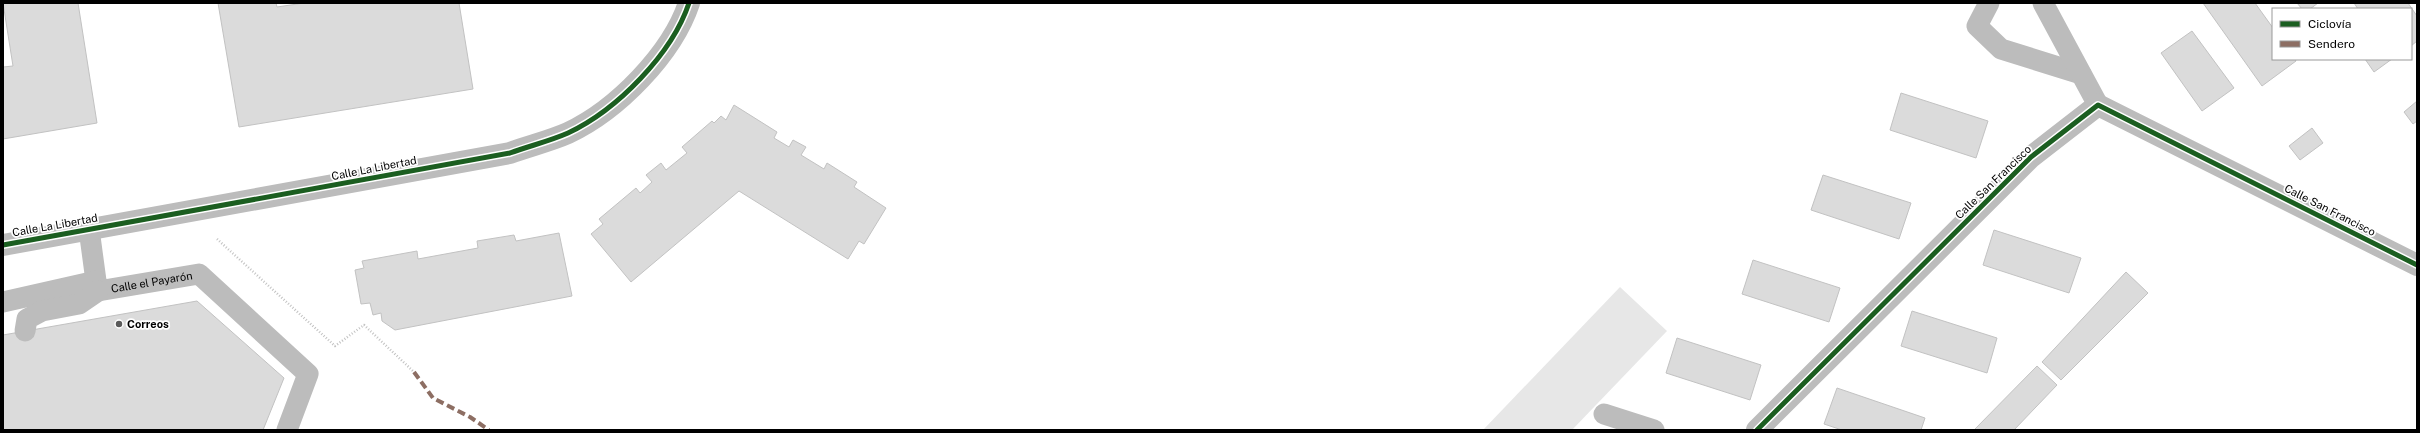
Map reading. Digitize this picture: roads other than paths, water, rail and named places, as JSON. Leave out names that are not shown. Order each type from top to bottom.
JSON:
[{"type":"street","name":"Calle La Libertad","points":[[3,245],[188,213],[510,153],[569,133],[609,107],[659,57],[684,19],[689,3]]},
{"type":"street","name":"Calle San Francisco","points":[[1758,430],[2031,157],[2098,105],[2417,265]]},
{"type":"lane","points":[[1989,3],[1977,26],[2001,49],[2081,74]]},
{"type":"lane","points":[[2043,3],[2098,105]]},
{"type":"lane","points":[[25,331],[27,319],[42,311],[79,304],[97,286],[89,229]]},
{"type":"lane","name":"Calle el Payarón","points":[[3,302],[97,286],[199,274],[308,374],[287,430]]},
{"type":"lane","points":[[1604,414],[1654,430]]},
{"type":"place","name":"Correos","points":[[119,324]]}]
